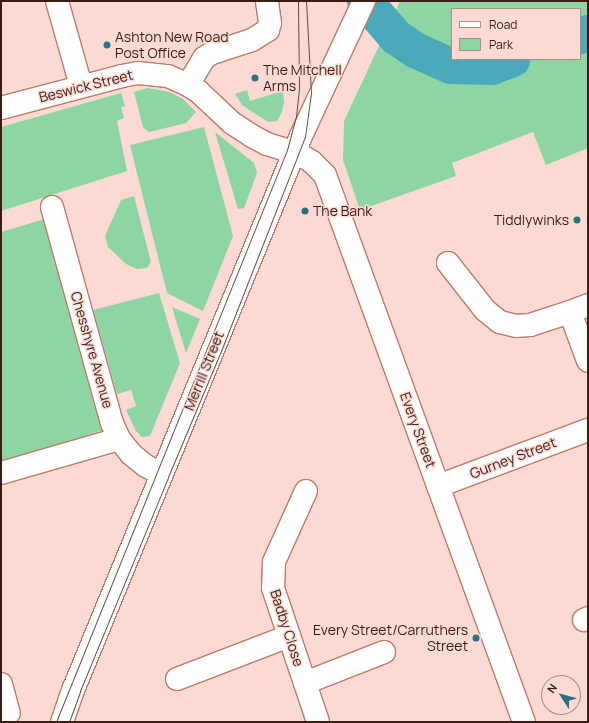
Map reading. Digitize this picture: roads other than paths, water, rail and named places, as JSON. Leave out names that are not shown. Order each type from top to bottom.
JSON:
[{"type":"street","points":[[57,1],[81,86]]},
{"type":"street","points":[[188,85],[204,58],[212,53],[252,40],[268,30],[270,23],[267,1]]},
{"type":"street","name":"Merrill Street","points":[[62,722],[74,688],[294,151],[364,1]]},
{"type":"street","name":"Beswick Street","points":[[1,108],[81,86],[138,73],[168,76],[199,92],[232,123],[252,136],[267,144],[294,151]]},
{"type":"street","name":"Every Street","points":[[294,151],[312,162],[325,174],[331,188],[524,722]]},
{"type":"street","name":"Chesshyre Avenue","points":[[52,207],[112,423],[119,438],[131,454],[146,466],[162,474]]},
{"type":"street","points":[[448,263],[485,310],[500,322],[516,326],[530,325],[579,308],[588,361]]},
{"type":"street","name":"Gurney Street","points":[[438,486],[588,430]]},
{"type":"street","points":[[1,474],[119,438]]},
{"type":"street","name":"Badby Close","points":[[306,491],[283,538],[274,562],[272,588],[318,722]]},
{"type":"street","points":[[177,679],[289,636]]},
{"type":"street","points":[[305,683],[384,652]]},
{"type":"street","points":[[1,684],[9,713]]},
{"type":"waterway","points":[[365,1],[396,37],[417,51],[451,66],[492,67],[510,60]]},
{"type":"waterway","points":[[581,36],[588,33]]},
{"type":"tram line","points":[[56,722],[287,150],[296,117],[299,87],[298,1]]},
{"type":"tram line","points":[[69,722],[80,691],[221,351],[305,137],[311,93],[306,1]]},
{"type":"place","name":"Ashton New Road Post Office","points":[[107,45]]},
{"type":"place","name":"The Mitchell Arms","points":[[255,78]]},
{"type":"place","name":"The Bank","points":[[305,211]]},
{"type":"place","name":"Tiddlywinks","points":[[577,220]]},
{"type":"place","name":"Every Street/Carruthers Street","points":[[476,638]]}]
